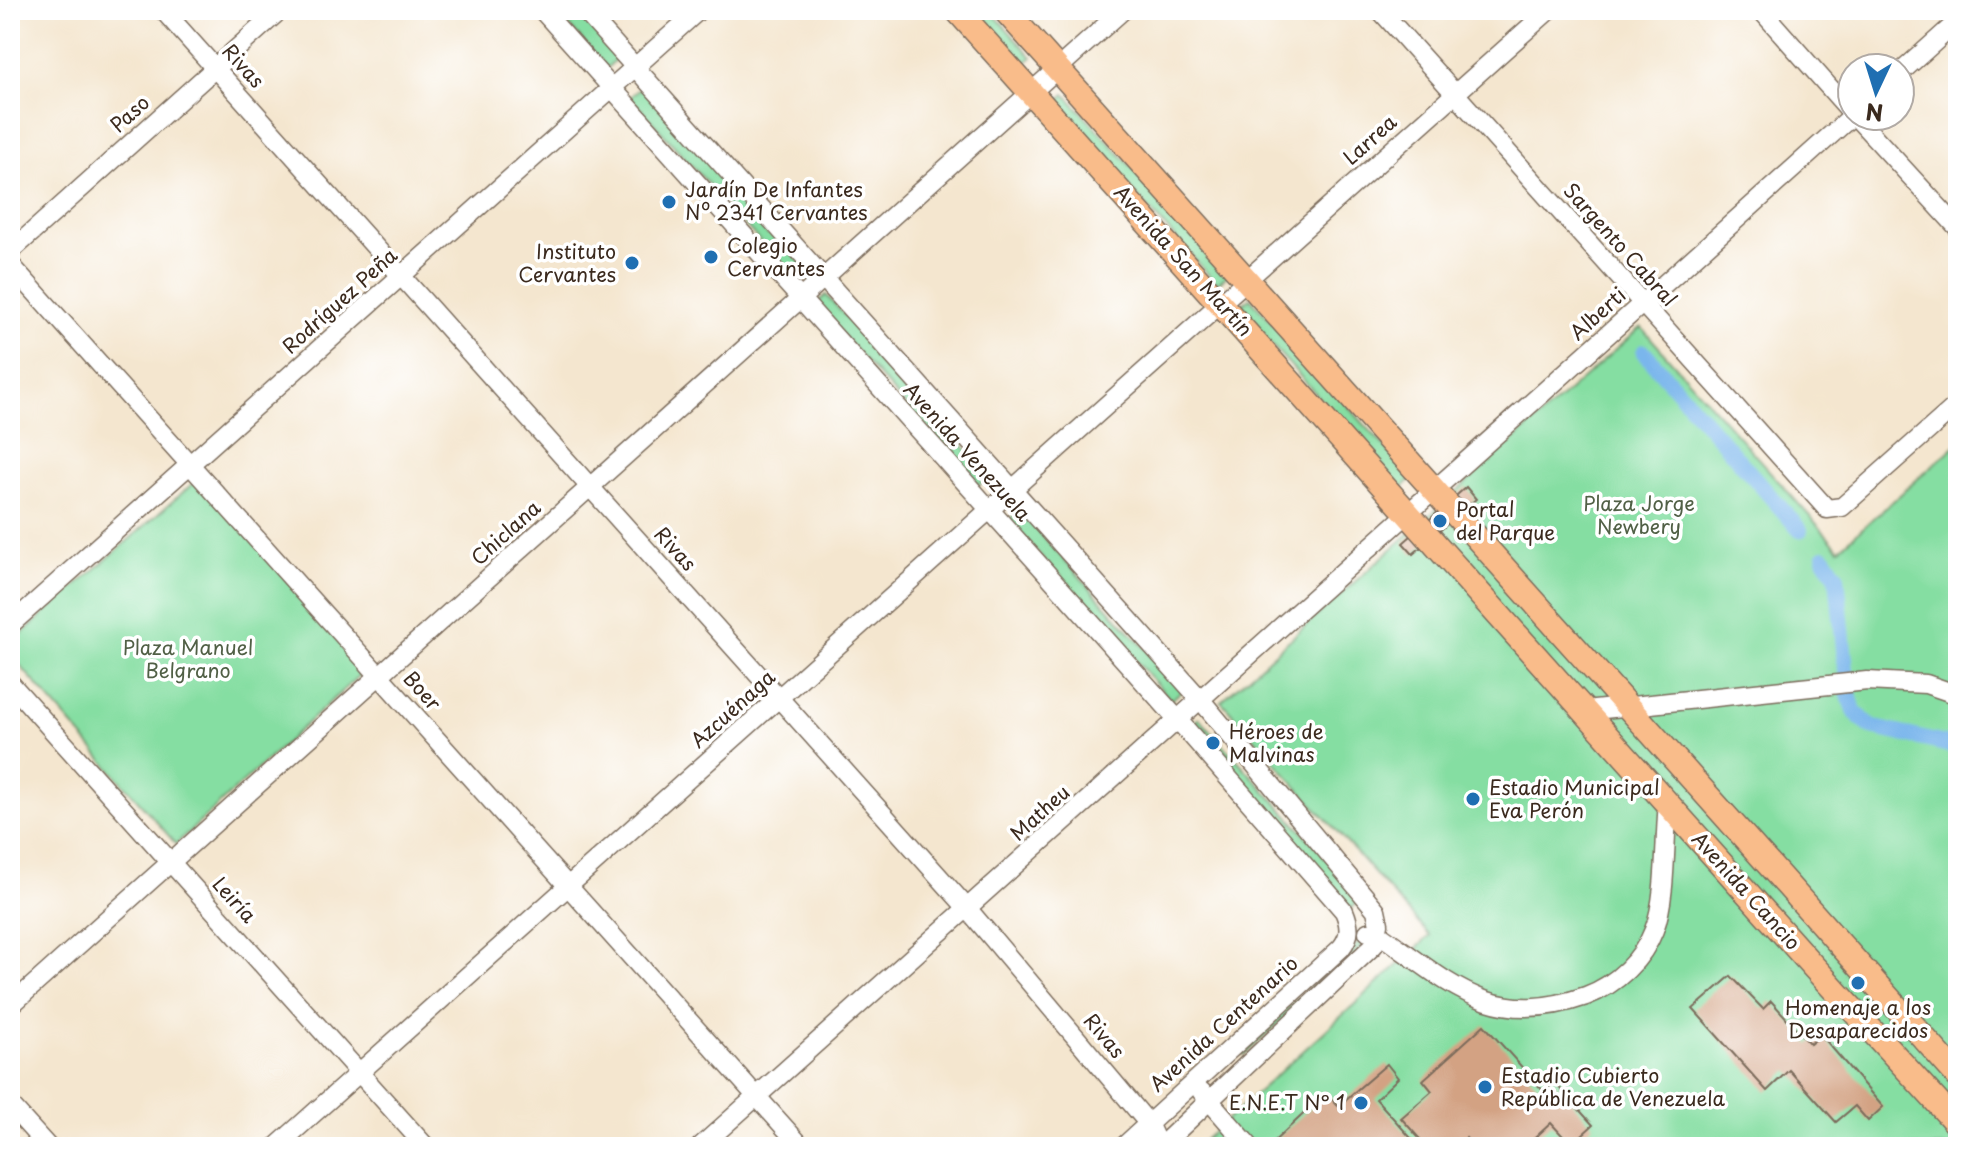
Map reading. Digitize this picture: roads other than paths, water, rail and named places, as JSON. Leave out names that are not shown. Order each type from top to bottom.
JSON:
[{"type":"main road","name":"Avenida San Martín","points":[[957,10],[1409,513]]},
{"type":"main road","name":"Avenida San Martín","points":[[1005,10],[1435,489]]},
{"type":"main road","name":"Avenida Cancio","points":[[1435,489],[1958,1076]]},
{"type":"main road","name":"Avenida Cancio","points":[[1409,513],[1958,1125]]},
{"type":"main road","points":[[1811,964],[1838,941]]},
{"type":"street","name":"Rivas","points":[[163,10],[967,908],[1155,1138]]},
{"type":"street","name":"Paso","points":[[10,252],[280,10]]},
{"type":"street","name":"Avenida Venezuela","points":[[542,10],[1178,720],[1344,911],[1349,930]]},
{"type":"street","name":"Avenida Venezuela","points":[[584,10],[1200,699],[1370,902],[1376,910],[1379,928]]},
{"type":"street","name":"Rodríguez Peña","points":[[10,625],[699,10]]},
{"type":"street","name":"Chiclana","points":[[10,1006],[1123,10]]},
{"type":"street","name":"Sargento Cabral","points":[[1380,10],[1827,509],[1842,507],[1958,404]]},
{"type":"street","name":"Larrea","points":[[1220,303],[1549,10]]},
{"type":"street","points":[[1761,10],[1836,96]]},
{"type":"street","points":[[1916,59],[1958,21]]},
{"type":"street","name":"Alberti","points":[[1409,513],[1836,130]]},
{"type":"street","points":[[1869,132],[1958,228]]},
{"type":"street","name":"Boer","points":[[10,264],[802,1147]]},
{"type":"street","name":"Azcuénaga","points":[[276,1147],[1220,303]]},
{"type":"street","name":"Matheu","points":[[700,1147],[1409,513]]},
{"type":"street","points":[[1585,711],[1867,681],[1926,684],[1958,695]]},
{"type":"street","name":"Leiría","points":[[10,683],[426,1147]]},
{"type":"street","points":[[1349,930],[1379,928],[1452,984],[1502,1006],[1529,1009],[1565,1003],[1595,993],[1622,976],[1654,932],[1660,911],[1668,803]]},
{"type":"street","name":"Avenida Centenario","points":[[1123,1147],[1155,1138],[1209,1100],[1374,945],[1379,928]]},
{"type":"street","name":"Avenida Centenario","points":[[1155,1138],[1194,1082],[1341,948],[1347,941],[1349,930]]},
{"type":"street","points":[[1194,1082],[1249,1146]]},
{"type":"street","points":[[10,1105],[48,1147]]},
{"type":"waterway","points":[[1644,352],[1800,530]]},
{"type":"waterway","points":[[1824,557],[1837,577],[1848,691],[1854,711],[1871,727],[1958,747]]},
{"type":"place","name":"Jardín De Infantes Nº 2341 Cervantes","points":[[669,202]]},
{"type":"place","name":"Colegio Cervantes","points":[[711,257]]},
{"type":"place","name":"Instituto Cervantes","points":[[632,263]]},
{"type":"place","name":"Portal del Parque","points":[[1440,521]]},
{"type":"place","name":"Héroes de Malvinas","points":[[1213,743]]},
{"type":"place","name":"Estadio Municipal Eva Perón","points":[[1473,799]]},
{"type":"place","name":"Homenaje a los Desaparecidos","points":[[1858,983]]},
{"type":"place","name":"Estadio Cubierto República de Venezuela","points":[[1485,1087]]},
{"type":"place","name":"E.N.E.T N° 1","points":[[1361,1103]]},
{"type":"park label","name":"Plaza Jorge Newbery","points":[[1639,516]]},
{"type":"park label","name":"Plaza Manuel Belgrano","points":[[188,660]]}]
